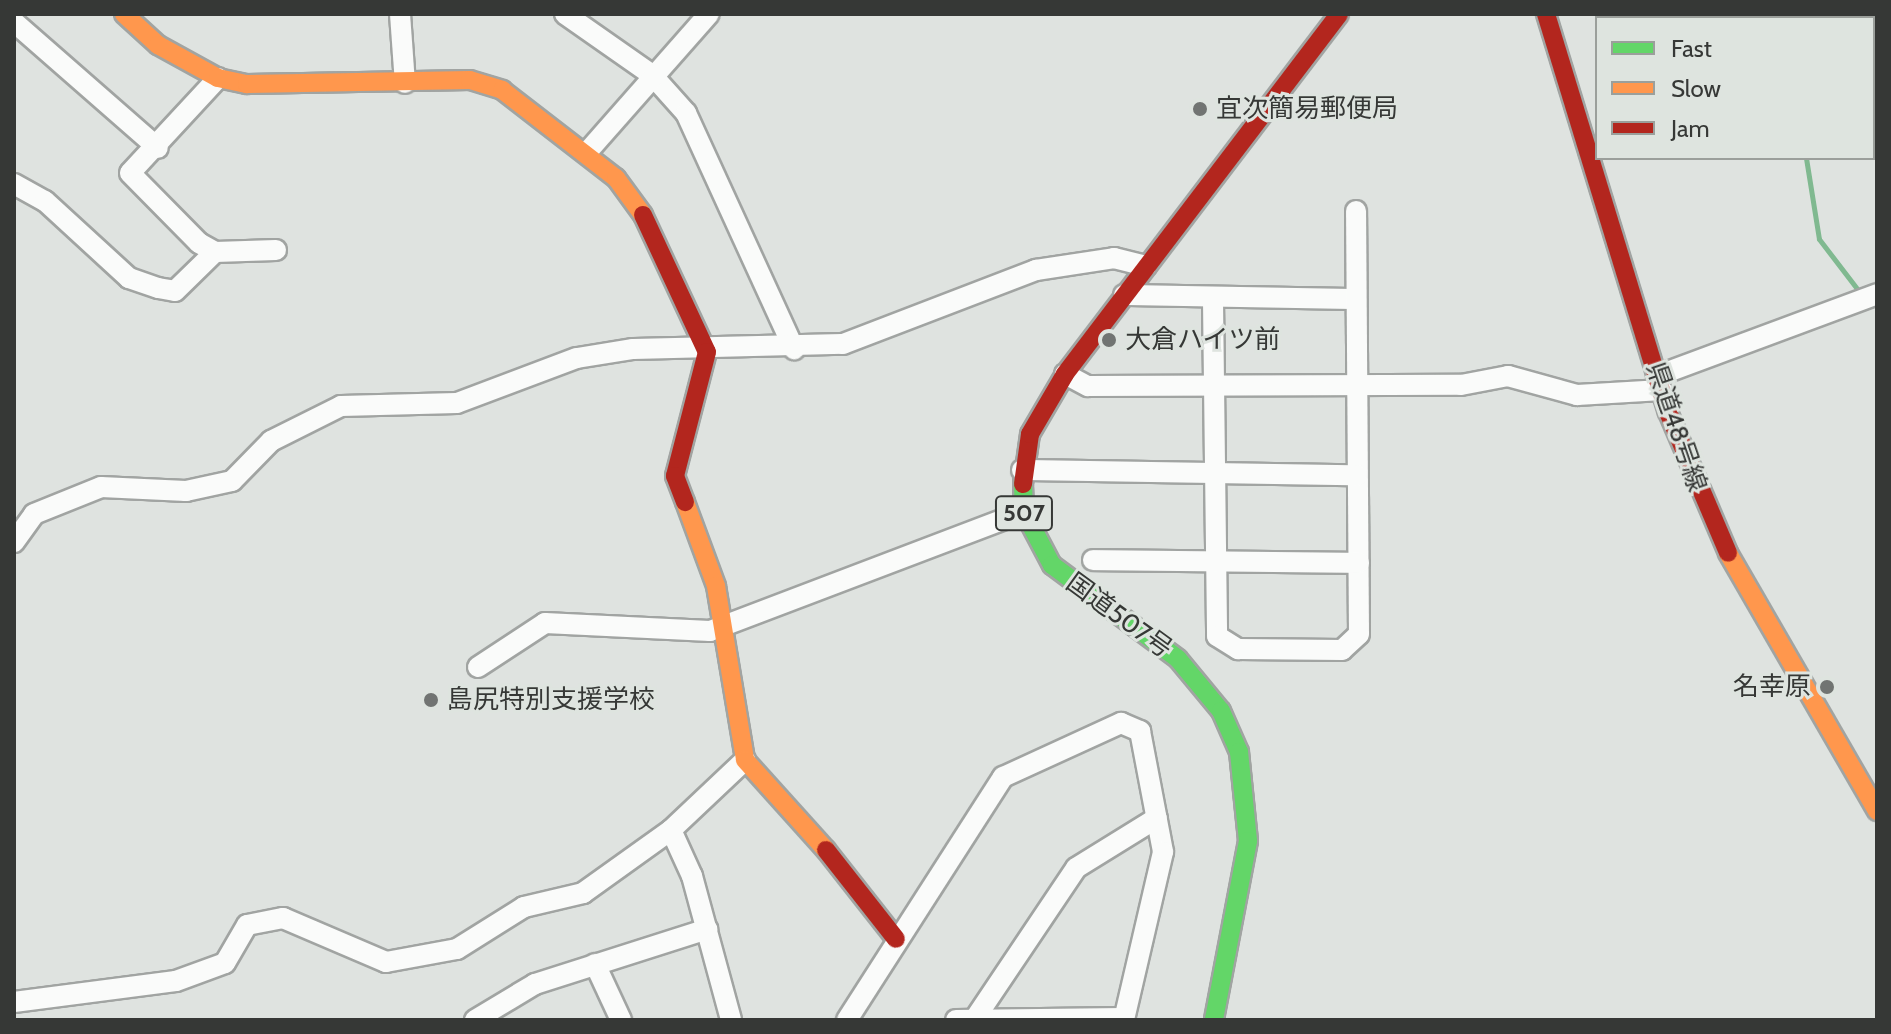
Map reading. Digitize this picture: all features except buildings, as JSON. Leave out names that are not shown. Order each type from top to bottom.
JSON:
[{"type":"main road","points":[[124,14],[158,45],[218,78],[405,83],[470,80],[502,90],[589,150],[646,219],[707,352],[675,476],[724,626],[745,760],[792,806],[896,939]]},
{"type":"main road","name":"国道507号","points":[[1214,1020],[1248,841],[1239,752],[1221,711],[1189,670],[1070,585],[1024,512],[1022,470],[1030,434],[1065,374],[1339,14]]},
{"type":"main road","name":"県道48号線","points":[[1546,14],[1659,383],[1710,521],[1876,807]]},
{"type":"street","points":[[400,14],[405,83]]},
{"type":"street","points":[[565,14],[652,75],[700,136],[794,349]]},
{"type":"street","points":[[589,150],[709,14]]},
{"type":"street","points":[[14,22],[158,148]]},
{"type":"street","points":[[215,252],[130,173],[158,148],[218,78]]},
{"type":"street","points":[[14,184],[45,201],[129,278],[158,288],[175,291],[215,252],[276,250]]},
{"type":"street","points":[[1213,301],[1213,561],[1217,636],[1238,649],[1342,650],[1359,634],[1356,211]]},
{"type":"street","points":[[14,542],[34,514],[101,487],[186,491],[232,481],[271,441],[341,406],[457,403],[577,358],[633,349],[707,352],[843,344],[1036,270],[1114,258],[1146,266]]},
{"type":"street","points":[[1124,295],[1213,301],[1356,299]]},
{"type":"street","points":[[1065,374],[1088,386],[1213,387],[1461,385],[1508,376],[1577,395],[1659,383],[1868,298]]},
{"type":"street","points":[[1022,470],[1357,475]]},
{"type":"street","points":[[478,667],[545,623],[724,626],[1024,512]]},
{"type":"street","points":[[1093,560],[1359,563]]},
{"type":"street","points":[[847,1020],[896,939],[1003,777],[1030,758],[1121,723],[1140,731],[1157,818],[1161,879],[1124,1019],[956,1020]]},
{"type":"street","points":[[14,1002],[176,981],[225,963],[247,925],[283,918],[386,962],[417,960],[457,949],[524,907],[583,893],[671,830],[745,760]]},
{"type":"street","points":[[974,1020],[1076,868],[1157,818]]},
{"type":"street","points":[[671,830],[707,929],[731,1020]]},
{"type":"street","points":[[475,1020],[535,984],[707,929]]},
{"type":"street","points":[[595,964],[621,1020]]},
{"type":"waterway","points":[[1806,160],[1819,239],[1861,294]]},
{"type":"traffic: fast","points":[[1023,484],[1024,512],[1052,565],[1178,659],[1221,711],[1239,752],[1248,841],[1214,1020]]},
{"type":"traffic: slow","points":[[124,14],[158,45],[218,78],[247,84],[470,80],[502,90],[616,178],[643,215]]},
{"type":"traffic: slow","points":[[685,502],[716,586],[745,760],[826,850]]},
{"type":"traffic: slow","points":[[1728,553],[1877,811]]},
{"type":"traffic: jam","points":[[1023,484],[1030,434],[1065,374],[1339,14]]},
{"type":"traffic: jam","points":[[1546,14],[1668,412],[1728,553]]},
{"type":"traffic: jam","points":[[643,215],[707,352],[675,476],[685,502]]},
{"type":"traffic: jam","points":[[826,850],[896,939]]},
{"type":"place","name":"宜次簡易郵便局","points":[[1200,109]]},
{"type":"place","name":"大倉ハイツ前","points":[[1109,340]]},
{"type":"place","name":"名幸原","points":[[1827,687]]},
{"type":"place","name":"島尻特別支援学校","points":[[431,700]]}]
